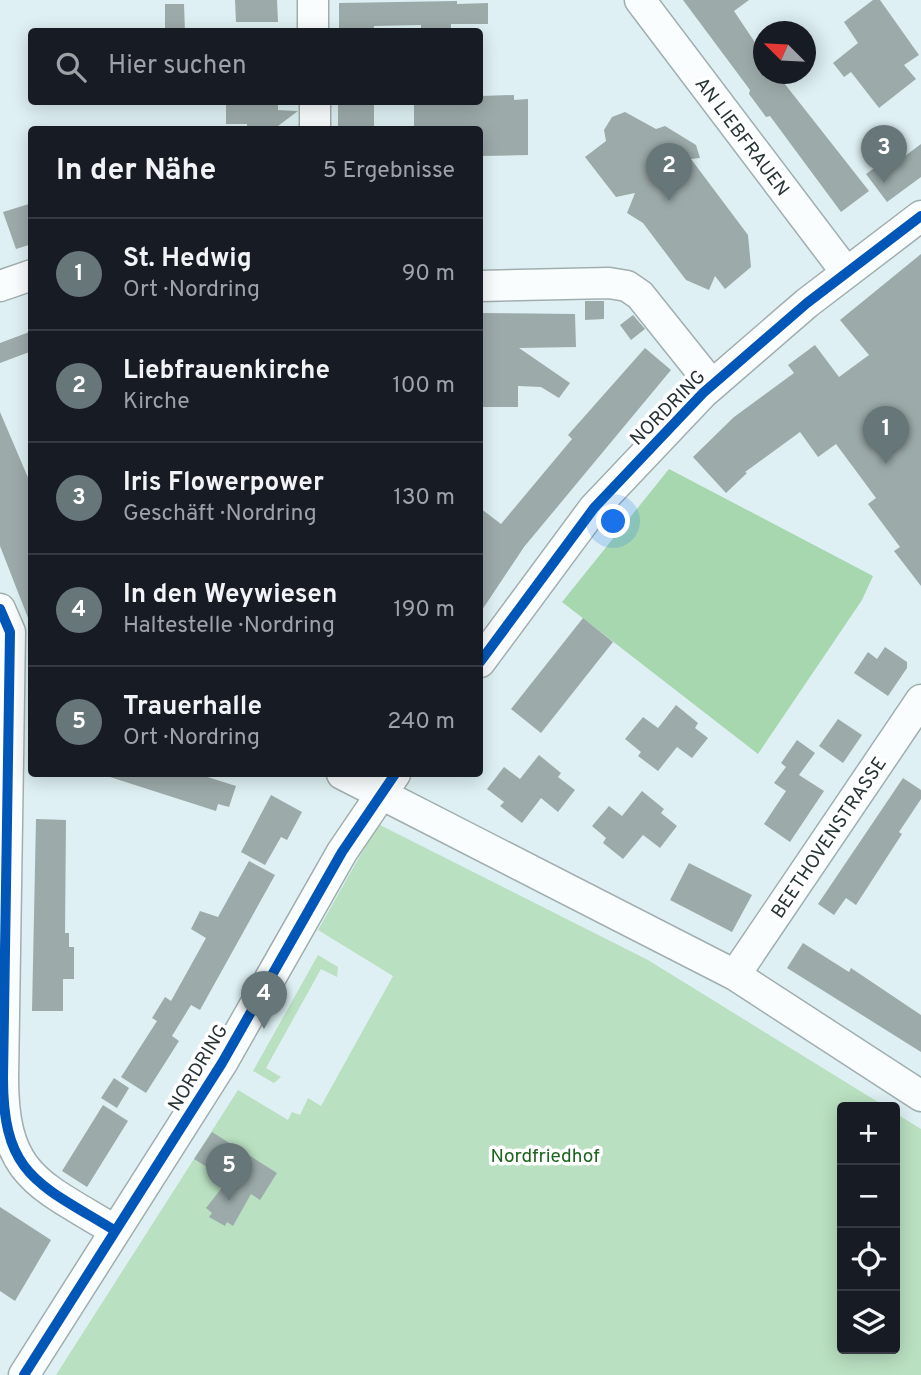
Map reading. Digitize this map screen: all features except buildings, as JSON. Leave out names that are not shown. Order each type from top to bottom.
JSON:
[{"type":"street","points":[[313,0],[313,28]]},
{"type":"street","name":"AN LIEBFRAUEN","points":[[640,0],[846,272]]},
{"type":"street","points":[[315,105],[315,126]]},
{"type":"street","name":"NORDRING","points":[[483,658],[594,508],[712,385],[846,272],[921,216]]},
{"type":"street","points":[[0,286],[28,276]]},
{"type":"street","points":[[483,286],[609,283],[627,286],[640,295],[712,385]]},
{"type":"street","points":[[0,609],[10,632],[14,667],[4,1079],[8,1136],[24,1168],[38,1182],[114,1230]]},
{"type":"street","name":"BEETHOVENSTRASSE","points":[[735,975],[921,700]]},
{"type":"street","points":[[357,777],[388,783],[735,975],[921,1096]]},
{"type":"street","name":"NORDRING","points":[[24,1375],[222,1063],[342,852],[388,783]]},
{"type":"green space","points":[[669,469],[873,576],[862,600],[758,754],[562,602]]},
{"type":"green space","name":"Nordfriedhof","points":[[378,824],[648,960],[878,1102],[837,1102],[837,1354],[900,1354],[900,1116],[921,1129],[921,1375],[56,1375],[238,1090],[288,1120],[292,1112],[300,1115],[308,1098],[321,1106],[393,976],[318,930]]},
{"type":"green space","points":[[318,955],[338,967],[337,977],[321,969],[266,1068],[281,1077],[274,1083],[253,1071]]},
{"type":"cycle path","points":[[483,658],[594,508],[703,393],[807,303],[921,216]]},
{"type":"cycle path","points":[[0,609],[10,632],[3,1078],[5,1111],[10,1137],[18,1157],[30,1174],[65,1201],[114,1230]]},
{"type":"cycle path","points":[[24,1375],[222,1063],[342,852],[393,777]]},
{"type":"place","name":"Iris Flowerpower","points":[[884,183]]},
{"type":"place","name":"Liebfrauenkirche","points":[[669,201]]},
{"type":"place","name":"St. Hedwig","points":[[886,464]]},
{"type":"place","name":"In den Weywiesen","points":[[264,1029]]},
{"type":"place","name":"Trauerhalle","points":[[229,1201]]}]
